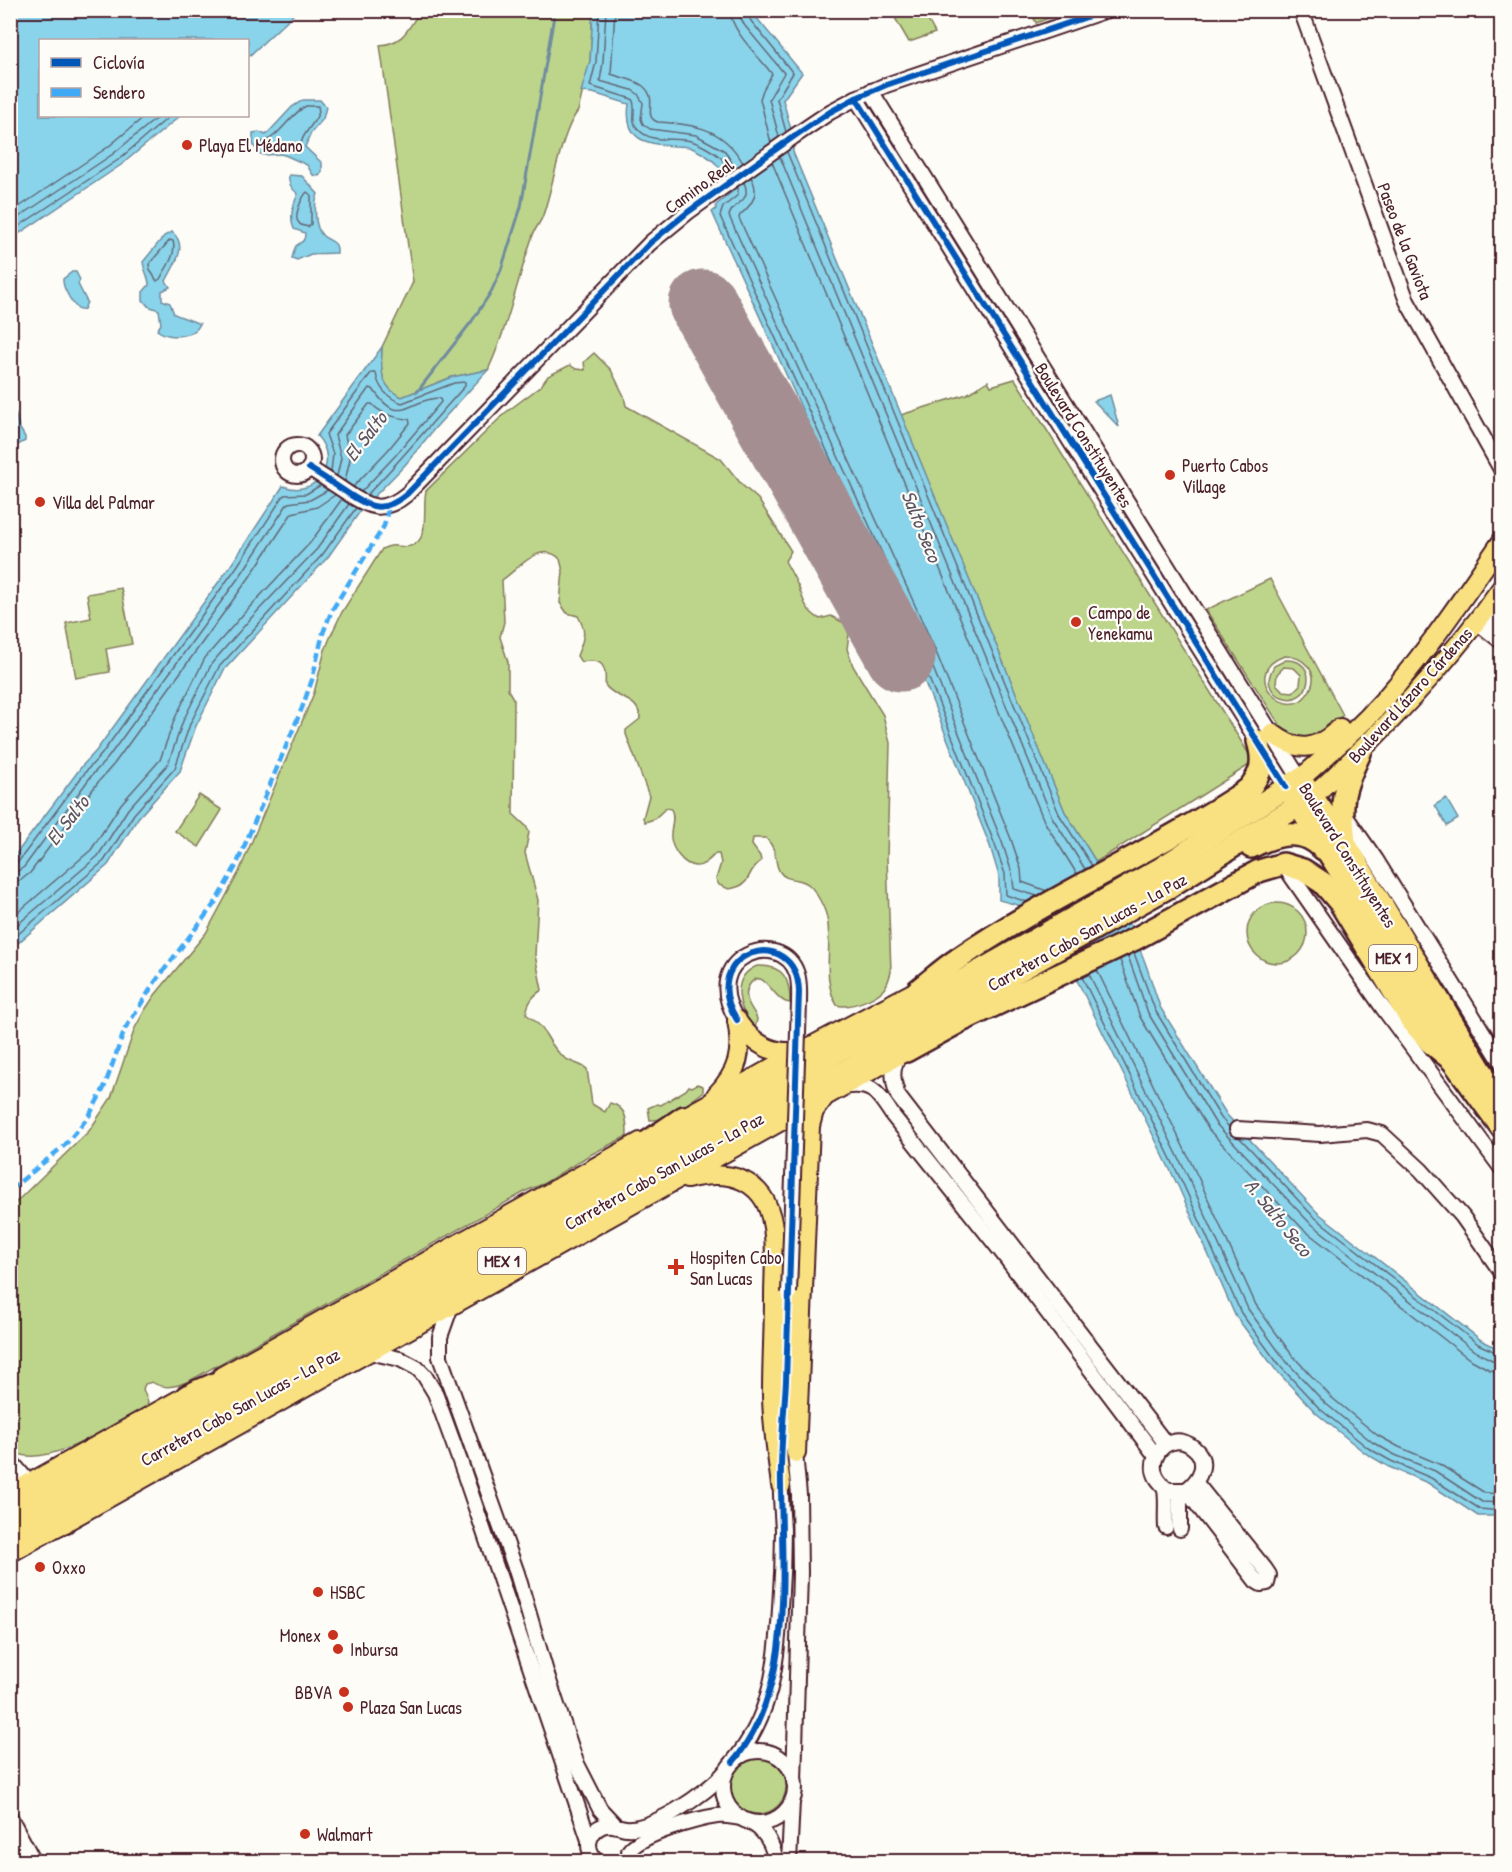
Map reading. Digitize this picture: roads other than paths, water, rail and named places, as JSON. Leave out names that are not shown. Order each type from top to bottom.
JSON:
[{"type":"highway","points":[[1184,854],[1210,833],[1260,774],[1265,737]]},
{"type":"highway","points":[[1337,850],[1343,795],[1360,753]]},
{"type":"highway","name":"Boulevard Constituyentes","points":[[1293,783],[1502,1100]]},
{"type":"highway","name":"Carretera Cabo San Lucas - La Paz","points":[[1170,878],[1184,854],[1293,783]]},
{"type":"highway","points":[[918,990],[957,959],[1017,922],[1250,788]]},
{"type":"highway","name":"Carretera Cabo San Lucas - La Paz","points":[[10,1514],[534,1221],[984,975],[1170,878],[1305,801]]},
{"type":"highway","name":"MEX 1","points":[[1170,878],[1227,860],[1265,841],[1291,834],[1308,837],[1320,846],[1337,850]]},
{"type":"highway","name":"Boulevard Constituyentes","points":[[1337,850],[1372,922],[1453,1060],[1502,1128]]},
{"type":"highway","points":[[903,1053],[980,1012],[1127,943],[1259,871],[1283,864],[1303,870],[1323,883],[1340,903],[1411,1020],[1430,1042],[1453,1060]]},
{"type":"highway","points":[[918,990],[984,975]]},
{"type":"highway","name":"Carretera Cabo San Lucas - La Paz","points":[[10,1534],[849,1069],[937,1016],[984,975]]},
{"type":"highway","points":[[903,1053],[937,1016]]},
{"type":"highway","points":[[534,1221],[684,1117]]},
{"type":"highway","points":[[671,1183],[740,1128]]},
{"type":"highway","points":[[187,1395],[336,1333]]},
{"type":"highway","points":[[10,1544],[64,1522]]},
{"type":"main road","name":"Boulevard Lázaro Cárdenas","points":[[1293,783],[1369,715],[1404,676],[1461,601],[1502,541]]},
{"type":"main road","name":"Boulevard Lázaro Cárdenas","points":[[1305,801],[1360,753],[1424,686],[1480,618],[1502,587]]},
{"type":"main road","points":[[1265,737],[1300,746],[1318,745],[1327,740],[1393,676],[1461,601]]},
{"type":"main road","points":[[10,1494],[808,1048],[918,990]]},
{"type":"main road","points":[[736,1020],[748,1035],[766,1048],[791,1052],[808,1048]]},
{"type":"main road","points":[[705,1106],[725,1086],[735,1069],[740,1043],[736,1020]]},
{"type":"main road","points":[[10,1553],[903,1053]]},
{"type":"main road","points":[[796,1453],[810,1126],[814,1111],[835,1091]]},
{"type":"main road","points":[[671,1183],[707,1175],[728,1176],[752,1187],[765,1203],[772,1224],[773,1237],[772,1396],[781,1485]]},
{"type":"street","name":"Camino Real","points":[[309,468],[365,505],[376,507],[389,505],[406,494],[657,236],[793,137],[830,112],[871,91],[1107,10]]},
{"type":"street","name":"Paseo de la Gaviota","points":[[1301,10],[1407,301],[1502,471]]},
{"type":"street","name":"Boulevard Constituyentes","points":[[871,91],[1293,783]]},
{"type":"street","name":"Boulevard Constituyentes","points":[[856,98],[1265,737]]},
{"type":"street","points":[[1480,618],[1502,628]]},
{"type":"street","points":[[1480,618],[1502,642]]},
{"type":"street","points":[[1342,812],[1376,860],[1502,1063]]},
{"type":"street","points":[[1283,864],[1383,1008],[1502,1170]]},
{"type":"street","points":[[589,1840],[598,1827],[618,1826],[632,1829],[677,1810],[720,1779],[745,1747],[758,1725],[767,1704],[774,1677],[778,1647],[782,1564],[781,1485],[799,1002],[797,974],[789,961],[777,953],[763,951],[752,952],[736,962],[727,978],[726,997],[736,1020]]},
{"type":"street","points":[[903,1053],[895,1061],[893,1069],[898,1096],[1110,1396],[1156,1456]]},
{"type":"street","points":[[835,1091],[861,1085],[876,1091],[893,1116],[1123,1386],[1166,1444]]},
{"type":"street","points":[[1237,1129],[1320,1134],[1367,1130],[1382,1134],[1421,1170],[1462,1216],[1502,1273]]},
{"type":"street","points":[[451,1306],[440,1336],[440,1357],[526,1599],[546,1672],[576,1762],[600,1809],[629,1838],[626,1858]]},
{"type":"street","points":[[369,1352],[409,1363],[417,1368],[430,1383],[462,1467],[589,1840],[590,1853],[597,1862]]},
{"type":"street","points":[[786,1381],[796,1453],[800,1573],[794,1789],[790,1814],[789,1862]]},
{"type":"street","points":[[1110,1396],[1123,1386]]},
{"type":"street","points":[[1166,1527],[1165,1488],[1154,1471],[1156,1456],[1166,1444],[1181,1442],[1195,1449],[1202,1463],[1202,1471],[1187,1488],[1180,1529]]},
{"type":"street","points":[[10,1460],[30,1484]]},
{"type":"street","points":[[1165,1488],[1170,1490],[1187,1488]]},
{"type":"street","points":[[1187,1488],[1267,1572],[1268,1583],[1263,1584],[1256,1581],[1187,1488]]},
{"type":"street","points":[[490,1551],[500,1557],[513,1591],[526,1599]]},
{"type":"street","points":[[626,1858],[634,1845],[644,1839],[700,1820],[723,1816],[745,1820],[760,1822],[777,1817],[787,1809],[794,1789],[790,1770],[786,1764],[769,1753],[748,1753],[731,1765],[723,1782],[724,1795],[732,1811],[745,1820],[755,1824],[763,1832],[773,1850],[776,1862]]},
{"type":"street","points":[[10,1817],[34,1862]]},
{"type":"street","points":[[10,1845],[19,1862]]},
{"type":"water","points":[[11,10],[297,10],[249,56],[249,39],[39,39],[39,117],[179,117],[121,165],[11,239]]},
{"type":"water","points":[[647,10],[751,11],[802,73],[783,100],[793,137],[793,152],[1065,812],[1096,862],[1116,887],[1160,1007],[1227,1115],[1317,1212],[1481,1340],[1501,1350],[1501,1516],[1478,1516],[1428,1483],[1389,1467],[1365,1453],[1316,1413],[1275,1369],[1235,1315],[1179,1188],[1079,984],[1036,910],[999,900],[999,876],[990,846],[914,655],[712,212],[716,209],[716,205],[733,191],[717,165],[701,152],[688,147],[653,144],[638,137],[630,125],[629,104],[593,93],[581,92],[590,61],[593,11],[629,13]]},
{"type":"water","points":[[303,100],[320,100],[326,107],[323,119],[311,133],[305,147],[322,163],[322,172],[319,176],[313,175],[307,165],[287,156],[258,153],[253,144],[253,133],[259,132],[266,135],[292,107]]},
{"type":"water","points":[[289,175],[302,176],[318,194],[315,209],[316,222],[323,236],[335,243],[337,253],[311,254],[297,260],[292,258],[295,247],[304,240],[305,233],[294,229],[292,211],[298,194],[291,186]]},
{"type":"water","points":[[172,232],[177,237],[180,249],[166,281],[170,287],[162,291],[162,300],[170,303],[174,314],[200,324],[192,332],[180,336],[168,335],[157,330],[161,324],[159,310],[148,306],[143,300],[143,292],[149,285],[143,262],[164,236]]},
{"type":"water","points":[[72,272],[76,272],[80,280],[78,284],[87,302],[84,309],[79,310],[76,307],[64,286],[63,279]]},
{"type":"water","points":[[382,347],[382,370],[385,383],[394,393],[402,397],[452,377],[488,370],[405,465],[361,510],[328,557],[224,670],[196,726],[180,771],[138,818],[108,865],[11,949],[10,862],[82,766],[96,751],[231,565],[283,486],[295,489],[306,487],[315,483],[321,476],[326,457],[324,446],[317,436]]},
{"type":"water","points":[[1110,395],[1119,427],[1094,401]]},
{"type":"water","points":[[11,410],[15,412],[19,427],[25,437],[25,441],[16,446],[11,444]]},
{"type":"water","points":[[1446,798],[1458,819],[1447,826],[1435,805]]},
{"type":"waterway","name":"El Salto","points":[[417,392],[472,321],[491,292],[501,270],[521,207],[555,10]]},
{"type":"place","name":"Playa El Médano","points":[[187,145]]},
{"type":"place","name":"Puerto Cabos Village","points":[[1170,475]]},
{"type":"place","name":"Villa del Palmar","points":[[40,502]]},
{"type":"place","name":"Campo de Yenekamu","points":[[1076,622]]},
{"type":"place","name":"Hospiten Cabo San Lucas","points":[[676,1267]]},
{"type":"place","name":"Oxxo","points":[[40,1567]]},
{"type":"place","name":"HSBC","points":[[318,1592]]},
{"type":"place","name":"Monex","points":[[333,1635]]},
{"type":"place","name":"Inbursa","points":[[338,1649]]},
{"type":"place","name":"BBVA","points":[[344,1692]]},
{"type":"place","name":"Plaza San Lucas","points":[[348,1707]]},
{"type":"place","name":"Walmart","points":[[305,1834]]},
{"type":"water label","name":"Salto Seco","points":[[922,526]]},
{"type":"water label","name":"A. Salto Seco","points":[[1279,1217]]}]
